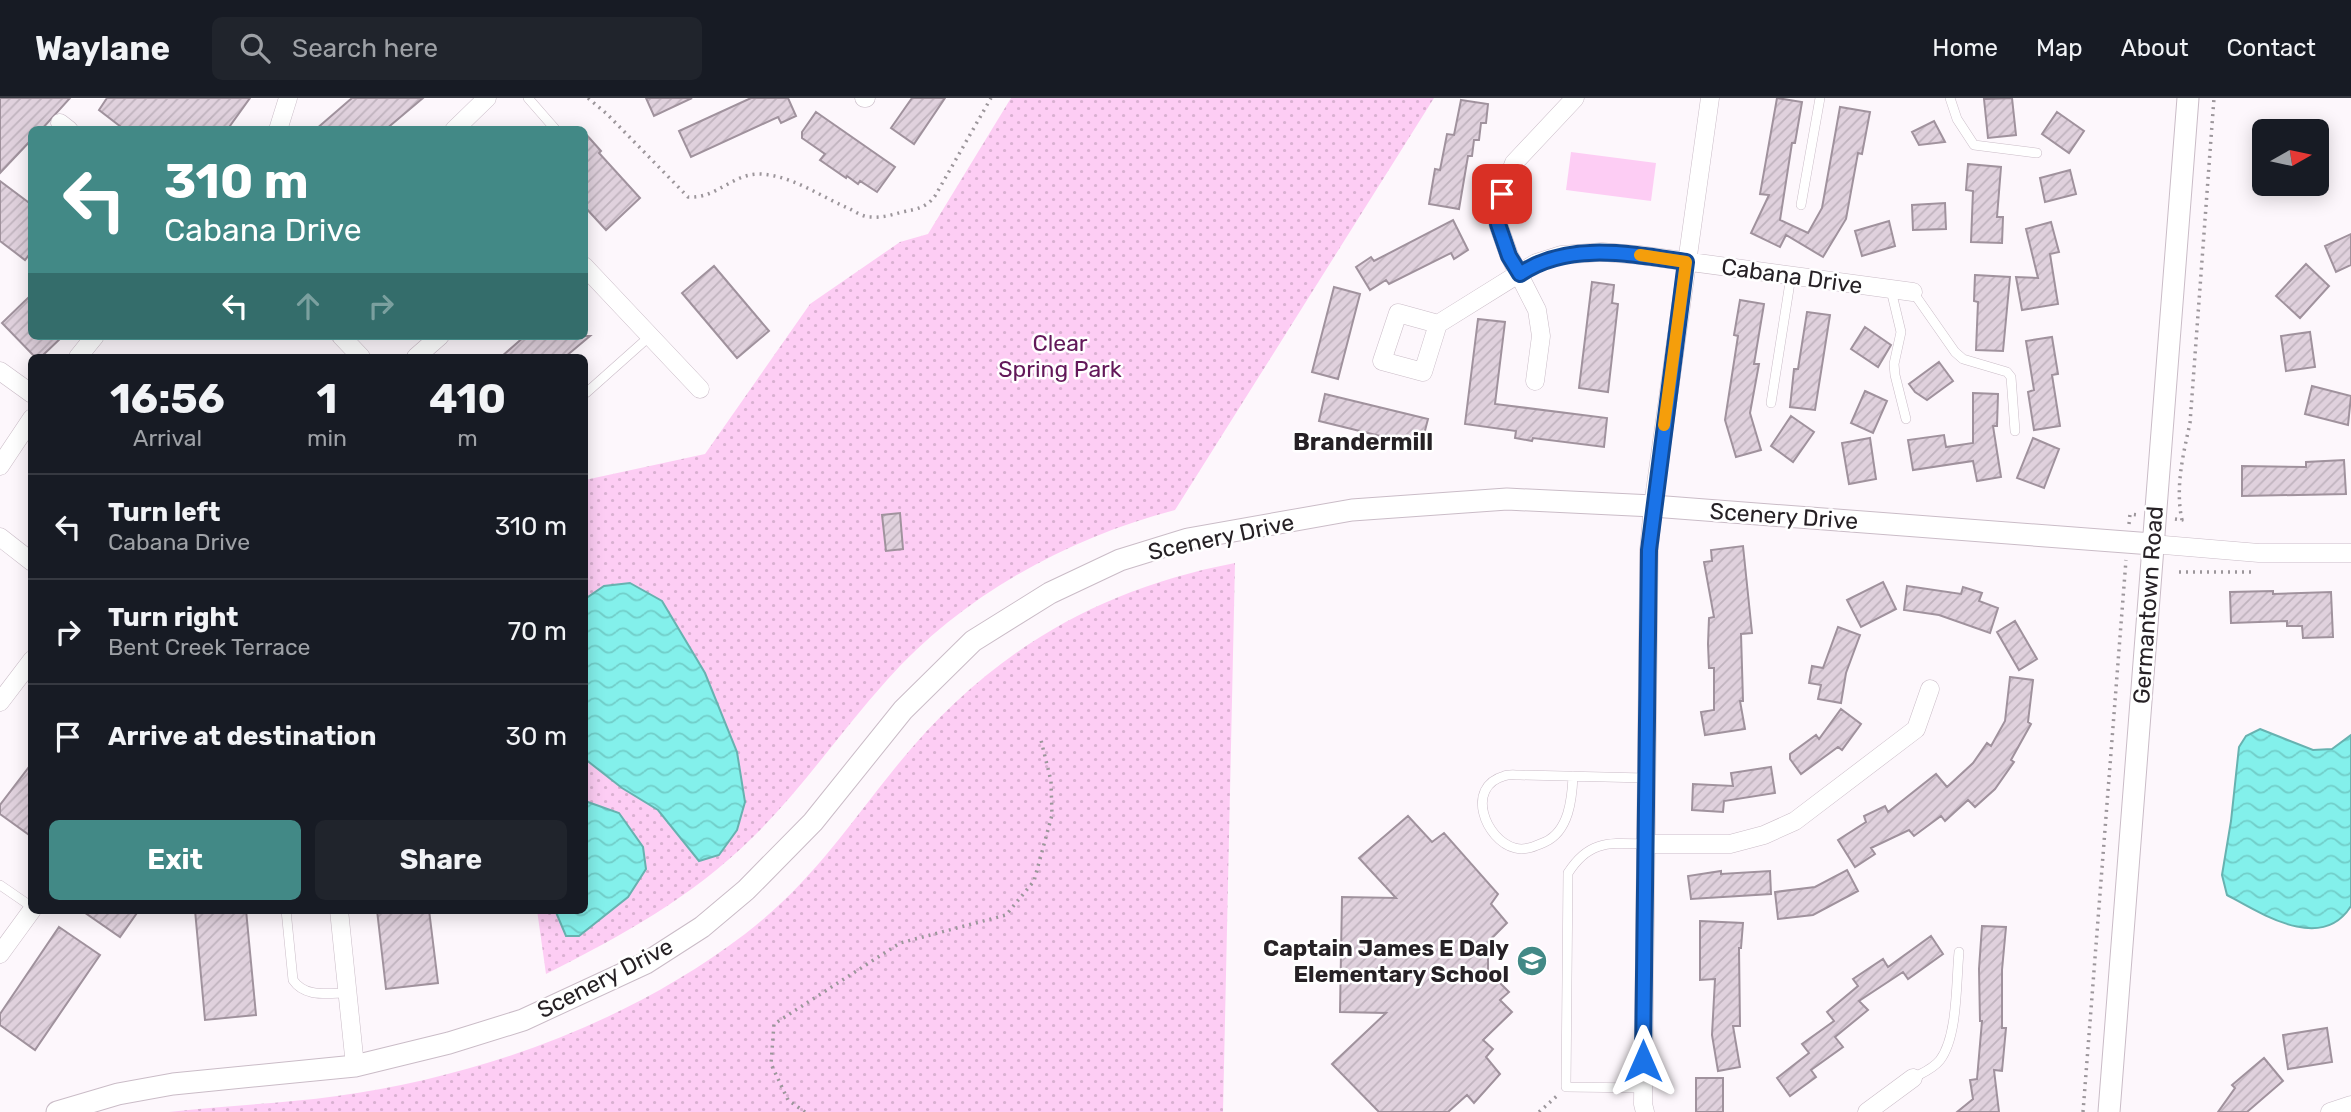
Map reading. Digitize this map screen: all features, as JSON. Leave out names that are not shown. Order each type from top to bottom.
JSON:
[{"type":"street","points":[[279,126],[288,98]]},
{"type":"street","points":[[459,126],[487,98]]},
{"type":"street","points":[[1535,381],[1541,336],[1537,310],[1509,256],[1498,224],[1502,194],[1514,163],[1575,98]]},
{"type":"street","points":[[1645,1112],[1644,844],[1649,550],[1710,98]]},
{"type":"street","name":"Germantown Road","points":[[2109,1112],[2188,98]]},
{"type":"street","name":"Cabana Drive","points":[[1438,324],[1536,263],[1561,255],[1602,252],[1913,292]]},
{"type":"street","points":[[588,269],[700,389]]},
{"type":"street","points":[[80,354],[92,340]]},
{"type":"street","points":[[345,340],[357,354]]},
{"type":"street","points":[[419,354],[435,340]]},
{"type":"street","points":[[0,371],[28,391]]},
{"type":"street","points":[[0,466],[28,424]]},
{"type":"street","name":"Scenery Drive","points":[[57,1112],[118,1094],[173,1084],[355,1066],[449,1043],[523,1020],[646,963],[691,934],[746,890],[813,822],[903,710],[973,641],[1050,593],[1120,561],[1188,539],[1352,510],[1507,499],[1653,506],[2259,552],[2351,552]]},
{"type":"street","points":[[0,537],[28,559]]},
{"type":"street","points":[[0,702],[28,665]]},
{"type":"street","points":[[1644,844],[1730,844],[1764,835],[1795,821],[1916,729],[1930,689]]},
{"type":"street","points":[[2,945],[28,913]]},
{"type":"street","points":[[339,914],[355,1066]]},
{"type":"street","points":[[1867,1112],[1913,1078]]},
{"type":"street","points":[[2330,1112],[2351,1105]]},
{"type":"lane","points":[[528,98],[552,126]]},
{"type":"lane","points":[[1801,205],[1820,98]]},
{"type":"lane","points":[[1951,98],[1957,119],[1974,145],[2038,153]]},
{"type":"lane","points":[[1771,403],[1791,276]]},
{"type":"lane","points":[[1891,290],[1901,332],[1894,364],[1895,374],[1906,419]]},
{"type":"lane","points":[[1913,292],[1955,352],[1963,359],[2007,372],[2011,377],[2015,431]]},
{"type":"lane","points":[[588,391],[650,335]]},
{"type":"lane","points":[[1573,776],[1567,818],[1552,839],[1532,848],[1515,848],[1498,838],[1486,822],[1481,803],[1487,787],[1503,776],[1573,776],[1646,778]]},
{"type":"lane","points":[[1643,1088],[1566,1087],[1568,873],[1579,856],[1600,844],[1644,844]]},
{"type":"lane","points":[[0,885],[28,905]]},
{"type":"lane","points":[[286,914],[293,980],[299,988],[308,992],[348,993]]},
{"type":"lane","points":[[1913,1078],[1941,1059],[1950,1036],[1959,952]]},
{"type":"path","points":[[588,98],[688,197],[710,195],[740,178],[755,174],[771,175],[810,189],[868,217],[888,216],[926,207],[991,98]]},
{"type":"path","points":[[2182,520],[2179,505],[2182,463],[2190,424],[2214,98]]},
{"type":"path","points":[[2083,1112],[2125,573]]},
{"type":"path","points":[[805,1112],[789,1100],[771,1064],[774,1024],[900,943],[1006,915],[1034,881],[1052,815],[1051,781],[1040,736]]},
{"type":"path","points":[[1539,1112],[1566,1087]]},
{"type":"green space","name":"Clear Spring Park","points":[[1011,98],[1434,98],[1175,510],[1135,522],[1056,554],[1019,574],[948,622],[887,680],[788,799],[729,859],[655,914],[546,974],[538,914],[588,914],[588,479],[705,454],[810,304],[900,242],[928,234]]},
{"type":"green space","points":[[1571,152],[1656,163],[1651,201],[1566,190]]},
{"type":"green space","points":[[1235,563],[1223,1112],[169,1112],[337,1096],[445,1075],[552,1041],[652,994],[700,966],[745,934],[789,896],[826,856],[930,728],[967,692],[1005,661],[1046,633],[1089,610],[1184,575]]},
{"type":"water","points":[[630,583],[662,601],[705,673],[737,752],[745,802],[737,830],[719,855],[699,861],[658,810],[622,788],[588,761],[588,597],[604,586]]},
{"type":"water","points":[[2260,729],[2313,750],[2332,749],[2351,735],[2351,906],[2339,920],[2324,927],[2291,925],[2227,895],[2222,875],[2239,747],[2246,736]]},
{"type":"water","points":[[588,802],[619,813],[643,847],[646,869],[628,897],[579,936],[566,936],[557,914],[588,914]]},
{"type":"building","points":[[0,98],[70,98],[45,126],[28,126],[28,143],[0,173]]},
{"type":"building","points":[[107,98],[250,98],[230,126],[120,126],[99,110]]},
{"type":"building","points":[[352,98],[423,98],[390,126],[320,126]]},
{"type":"building","points":[[646,98],[692,98],[654,116]]},
{"type":"building","points":[[751,98],[788,98],[796,116],[781,123],[778,117],[691,157],[679,131]]},
{"type":"building","points":[[912,98],[945,98],[914,144],[891,128]]},
{"type":"building","points":[[1777,98],[1802,102],[1795,143],[1792,143],[1780,220],[1808,233],[1822,208],[1840,107],[1870,112],[1862,154],[1858,153],[1846,219],[1823,257],[1786,235],[1780,247],[1751,233],[1769,195],[1760,194]]},
{"type":"building","points":[[2012,98],[2016,135],[1988,138],[1984,99]]},
{"type":"building","points":[[1461,100],[1488,104],[1486,123],[1481,123],[1479,140],[1474,140],[1472,156],[1468,156],[1459,209],[1429,204],[1435,169],[1440,170],[1447,134],[1454,135]]},
{"type":"building","points":[[816,112],[895,167],[877,192],[860,181],[858,184],[847,176],[846,178],[820,160],[825,154],[802,138],[802,132]]},
{"type":"building","points":[[2057,112],[2084,131],[2069,153],[2042,134]]},
{"type":"building","points":[[1934,121],[1945,142],[1919,145],[1912,132]]},
{"type":"building","points":[[588,136],[601,151],[599,153],[640,198],[606,230],[588,210]]},
{"type":"building","points":[[1968,164],[2001,167],[1997,217],[2003,217],[2002,243],[1971,242],[1973,191],[1966,190]]},
{"type":"building","points":[[2070,170],[2076,194],[2045,202],[2040,178]]},
{"type":"building","points":[[0,181],[28,202],[28,256],[25,260],[0,241]]},
{"type":"building","points":[[1945,203],[1946,229],[1913,230],[1912,205]]},
{"type":"building","points":[[1453,220],[1468,250],[1454,259],[1451,253],[1389,284],[1386,280],[1370,290],[1356,267],[1371,257],[1374,261]]},
{"type":"building","points":[[1889,221],[1895,246],[1862,256],[1855,231]]},
{"type":"building","points":[[2051,222],[2059,252],[2050,254],[2058,304],[2022,310],[2016,277],[2038,278],[2026,229]]},
{"type":"building","points":[[2351,234],[2351,265],[2336,272],[2325,246]]},
{"type":"building","points":[[2306,264],[2329,286],[2300,318],[2276,296]]},
{"type":"building","points":[[714,266],[769,331],[737,358],[682,293]]},
{"type":"building","points":[[1975,275],[2010,277],[2003,351],[1976,350],[1978,302],[1974,301]]},
{"type":"building","points":[[1592,282],[1614,285],[1612,303],[1618,304],[1608,392],[1579,388]]},
{"type":"building","points":[[1334,287],[1360,294],[1338,379],[1312,372]]},
{"type":"building","points":[[28,298],[28,340],[59,340],[44,354],[32,354],[2,323]]},
{"type":"building","points":[[1740,300],[1764,304],[1754,364],[1759,364],[1750,413],[1761,450],[1736,457],[1725,420],[1738,336],[1734,335]]},
{"type":"building","points":[[1807,312],[1830,315],[1815,410],[1790,407],[1794,369],[1798,369]]},
{"type":"building","points":[[1478,319],[1505,322],[1495,404],[1607,418],[1604,447],[1533,438],[1532,441],[1515,438],[1516,431],[1465,424]]},
{"type":"building","points":[[1865,327],[1891,345],[1878,367],[1851,349]]},
{"type":"building","points":[[2310,332],[2315,367],[2286,371],[2281,336]]},
{"type":"building","points":[[2052,337],[2058,374],[2052,375],[2060,426],[2034,430],[2028,392],[2034,390],[2026,341]]},
{"type":"building","points":[[520,340],[585,340],[569,354],[504,354]]},
{"type":"building","points":[[1939,362],[1953,381],[1927,400],[1909,384]]},
{"type":"building","points":[[2312,386],[2351,396],[2348,425],[2305,414]]},
{"type":"building","points":[[1865,391],[1887,401],[1873,433],[1851,423]]},
{"type":"building","points":[[1973,393],[1998,394],[1997,426],[1993,426],[2001,477],[1977,481],[1973,461],[1913,470],[1908,440],[1944,435],[1946,447],[1973,443]]},
{"type":"building","points":[[1325,394],[1428,419],[1421,446],[1319,421]]},
{"type":"building","points":[[1791,416],[1814,432],[1793,462],[1771,446]]},
{"type":"building","points":[[1870,438],[1876,479],[1849,484],[1842,443]]},
{"type":"building","points":[[2033,438],[2059,449],[2044,488],[2017,478]]},
{"type":"building","points":[[2344,460],[2346,494],[2242,496],[2242,466],[2306,467],[2306,462]]},
{"type":"building","points":[[900,513],[903,549],[886,551],[882,515]]},
{"type":"building","points":[[1743,546],[1752,633],[1741,634],[1743,701],[1740,701],[1745,729],[1705,735],[1701,712],[1714,710],[1714,668],[1709,668],[1708,644],[1709,618],[1714,617],[1704,562],[1712,561],[1711,550]]},
{"type":"building","points":[[1883,582],[1896,609],[1861,627],[1847,600]]},
{"type":"building","points":[[1907,586],[1961,594],[1963,587],[1982,593],[1979,601],[1998,608],[1990,633],[1939,615],[1904,610]]},
{"type":"building","points":[[2273,591],[2273,594],[2331,592],[2333,637],[2303,638],[2302,626],[2287,626],[2287,621],[2231,623],[2230,592]]},
{"type":"building","points":[[2015,621],[2037,659],[2019,670],[1997,632]]},
{"type":"building","points":[[1838,627],[1860,635],[1846,673],[1841,703],[1818,699],[1821,685],[1809,683],[1812,666],[1823,668]]},
{"type":"building","points":[[2010,677],[2033,680],[2028,722],[2031,724],[2011,760],[2014,762],[1995,789],[1975,807],[1968,800],[1945,821],[1941,816],[1914,836],[1909,830],[1871,848],[1875,854],[1855,867],[1838,840],[1866,822],[1864,816],[1885,806],[1888,812],[1936,774],[1947,787],[1973,763],[1987,743],[1991,746],[2005,721]]},
{"type":"building","points":[[1841,709],[1861,724],[1842,750],[1838,747],[1801,774],[1790,759],[1790,754],[1816,735],[1819,739]]},
{"type":"building","points":[[1771,767],[1775,793],[1724,801],[1723,812],[1692,810],[1693,784],[1733,786],[1731,773]]},
{"type":"building","points":[[28,768],[28,834],[0,814],[0,805]]},
{"type":"building","points":[[1408,816],[1432,842],[1444,833],[1498,894],[1491,904],[1507,923],[1488,942],[1488,971],[1509,992],[1500,1000],[1512,1012],[1483,1040],[1493,1049],[1486,1057],[1500,1074],[1474,1103],[1467,1095],[1448,1112],[1379,1112],[1332,1064],[1386,1013],[1340,1012],[1342,897],[1396,898],[1359,858]]},
{"type":"building","points":[[1847,870],[1858,891],[1813,915],[1778,919],[1775,892],[1815,887]]},
{"type":"building","points":[[1721,871],[1721,874],[1770,871],[1771,894],[1691,899],[1688,876]]},
{"type":"building","points":[[87,914],[136,914],[120,937]]},
{"type":"building","points":[[195,914],[246,914],[256,1015],[205,1020]]},
{"type":"building","points":[[377,914],[429,914],[438,983],[386,989]]},
{"type":"building","points":[[1700,921],[1743,923],[1739,948],[1740,1026],[1733,1026],[1740,1067],[1718,1071],[1712,1035],[1715,979],[1700,980]]},
{"type":"building","points":[[1982,926],[2006,927],[2002,970],[2002,1028],[2006,1028],[2002,1071],[1994,1070],[1999,1112],[1957,1112],[1973,1099],[1970,1080],[1977,1079],[1982,1021],[1979,969]]},
{"type":"building","points":[[59,927],[100,955],[35,1050],[0,1025],[0,1014]]},
{"type":"building","points":[[1931,936],[1943,954],[1908,979],[1903,972],[1859,1001],[1868,1010],[1835,1037],[1843,1047],[1811,1070],[1816,1077],[1790,1096],[1777,1078],[1809,1053],[1802,1044],[1834,1021],[1827,1012],[1858,986],[1853,979],[1883,959],[1888,967]]},
{"type":"building","points":[[2327,1028],[2332,1062],[2288,1069],[2283,1035]]},
{"type":"building","points":[[2264,1058],[2283,1081],[2247,1112],[2218,1112],[2235,1088],[2232,1085]]},
{"type":"building","points":[[1696,1078],[1723,1078],[1723,1112],[1696,1112]]},
{"type":"slow traffic","points":[[1640,255],[1686,262],[1664,425]]},
{"type":"place","name":"Captain James E Daly Elementary School","points":[[1532,961]]},
{"type":"district","name":"Brandermill","points":[[1363,442]]},
{"type":"route","points":[[1502,194],[1498,224],[1509,256],[1520,274],[1536,263],[1561,255],[1602,252],[1686,262],[1649,550],[1643,1061]]}]
